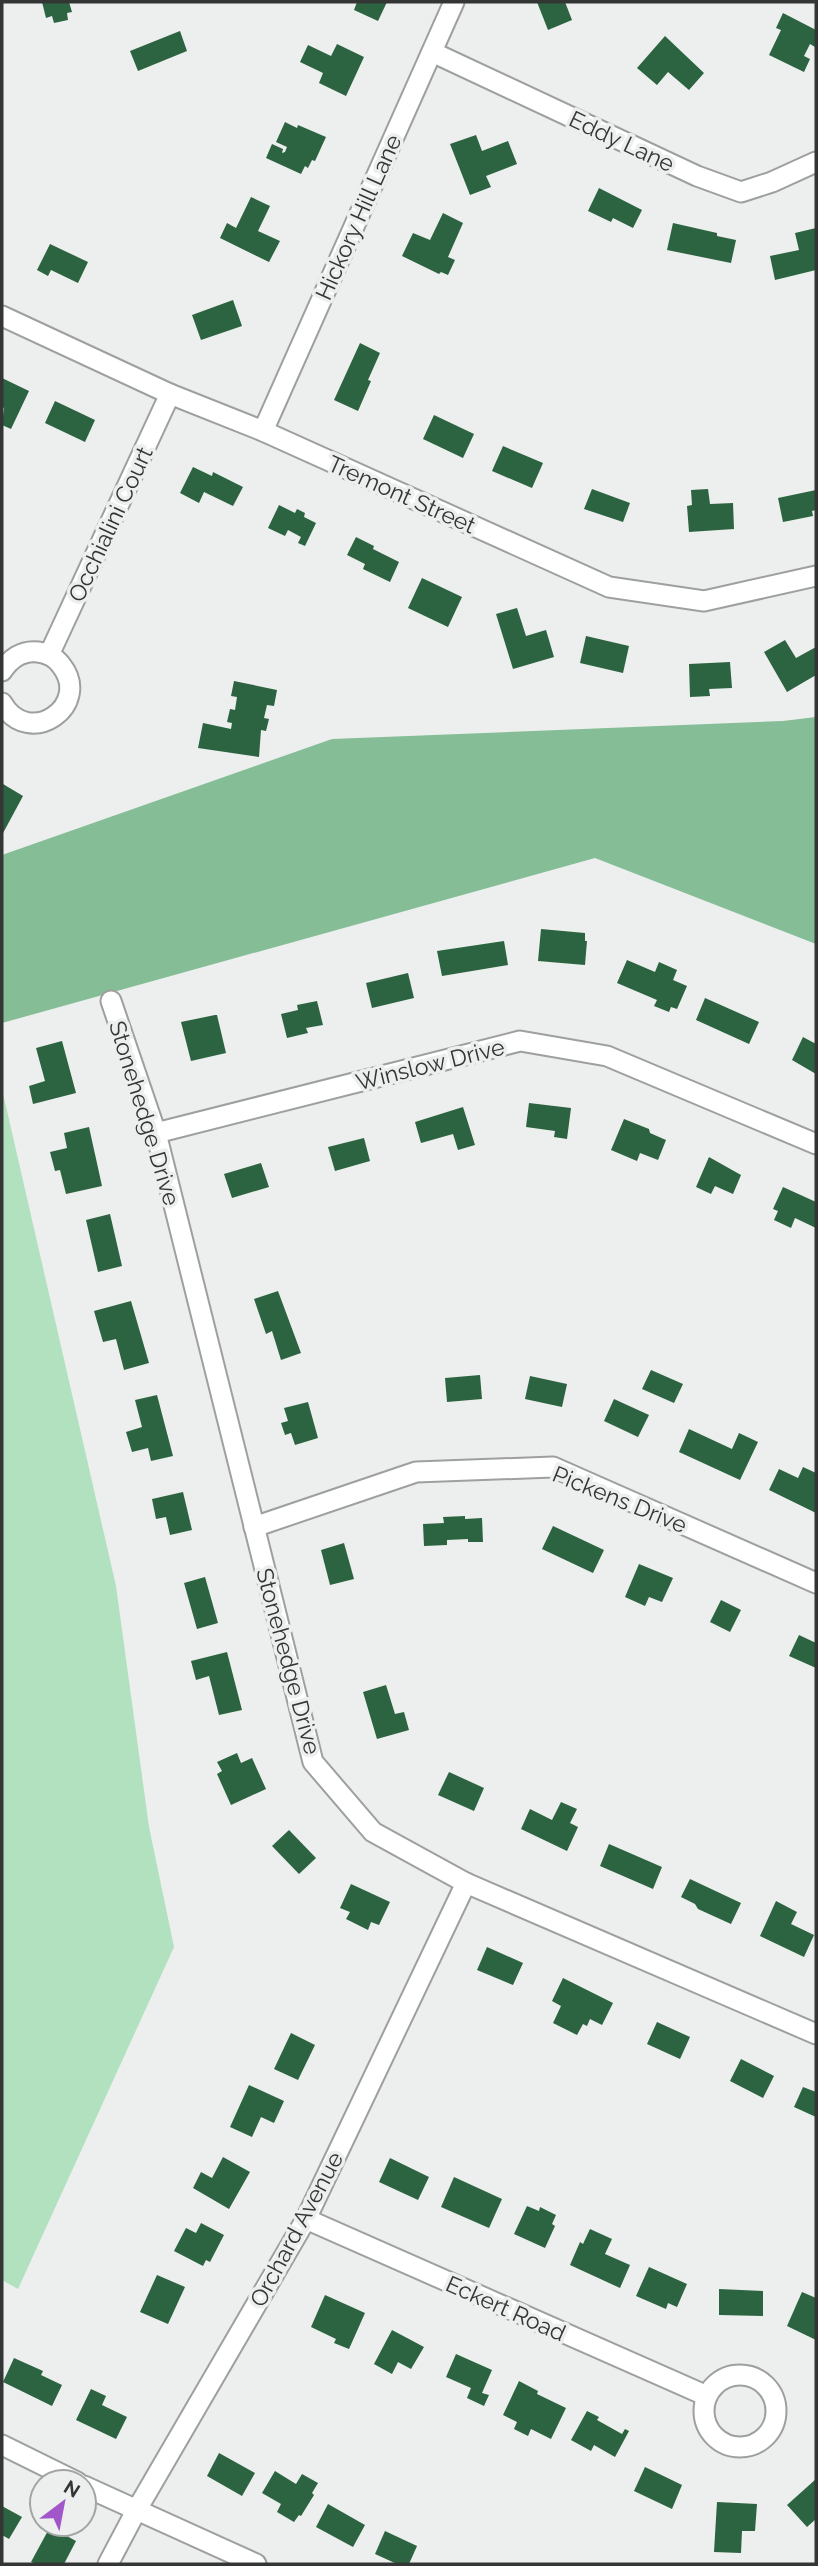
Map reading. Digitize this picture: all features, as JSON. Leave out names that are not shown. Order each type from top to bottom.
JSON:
[{"type":"street","name":"Hickory Hill Lane","points":[[262,431],[454,2]]},
{"type":"street","name":"Eddy Lane","points":[[432,52],[697,176],[741,192],[772,182],[816,162]]},
{"type":"street","name":"Tremont Street","points":[[2,316],[170,394],[262,431],[610,587],[704,601],[816,576]]},
{"type":"street","name":"Occhialini Court","points":[[49,655],[170,394]]},
{"type":"street","points":[[2,671],[16,656],[38,652],[58,661],[69,681],[66,702],[61,711],[43,722],[20,721],[10,715],[2,703]]},
{"type":"street","name":"Stonehedge Drive","points":[[111,1001],[156,1133],[313,1762],[373,1832],[466,1883],[816,2034]]},
{"type":"street","name":"Winslow Drive","points":[[156,1133],[520,1041],[607,1055],[816,1144]]},
{"type":"street","name":"Pickens Drive","points":[[254,1527],[416,1472],[553,1467],[816,1583]]},
{"type":"street","name":"Orchard Avenue","points":[[108,2564],[306,2219],[466,1883]]},
{"type":"street","name":"Eckert Road","points":[[306,2219],[707,2396]]},
{"type":"street","points":[[2,2445],[49,2468]]},
{"type":"street","points":[[98,2493],[256,2564]]},
{"type":"green space","points":[[816,717],[816,944],[595,858],[2,1023],[2,855],[332,739],[783,721]]},
{"type":"green space","points":[[2,1089],[116,1586],[149,1827],[174,1947],[18,2289],[2,2280]]},
{"type":"building","points":[[42,2],[69,2],[72,12],[67,13],[68,20],[54,23],[52,16],[46,18]]},
{"type":"building","points":[[357,2],[387,2],[378,21],[354,10]]},
{"type":"building","points":[[537,2],[565,2],[572,20],[548,30]]},
{"type":"building","points":[[783,13],[816,30],[816,45],[815,47],[810,44],[804,56],[810,59],[804,72],[769,55],[781,30],[776,28]]},
{"type":"building","points":[[180,31],[187,51],[138,71],[130,51]]},
{"type":"building","points":[[665,36],[704,73],[689,90],[668,72],[657,85],[637,68]]},
{"type":"building","points":[[337,44],[364,57],[346,96],[319,83],[323,73],[300,62],[308,45],[331,56]]},
{"type":"building","points":[[285,122],[326,137],[315,161],[312,160],[308,168],[305,166],[301,174],[266,158],[272,144],[283,149],[282,153],[285,152],[287,147],[276,142]]},
{"type":"building","points":[[476,135],[482,151],[508,141],[517,164],[486,176],[491,187],[470,195],[450,144]]},
{"type":"building","points":[[599,188],[642,210],[633,228],[613,218],[611,222],[588,211]]},
{"type":"building","points":[[251,197],[270,206],[258,231],[280,241],[269,262],[220,238],[227,223],[236,228]]},
{"type":"building","points":[[443,213],[463,223],[448,257],[455,260],[448,275],[441,272],[439,274],[402,256],[413,233],[430,240]]},
{"type":"building","points":[[673,223],[736,240],[731,263],[667,250]]},
{"type":"building","points":[[816,228],[816,270],[775,280],[770,256],[799,250],[795,233]]},
{"type":"building","points":[[50,244],[88,262],[78,283],[51,270],[48,276],[37,270]]},
{"type":"building","points":[[233,300],[242,326],[201,340],[192,315]]},
{"type":"building","points":[[360,343],[380,353],[358,411],[334,400]]},
{"type":"building","points":[[2,378],[29,391],[11,429],[2,425]]},
{"type":"building","points":[[55,401],[95,420],[85,442],[45,423]]},
{"type":"building","points":[[434,415],[474,434],[463,458],[423,439]]},
{"type":"building","points":[[503,446],[543,463],[532,488],[492,471]]},
{"type":"building","points":[[193,467],[212,476],[213,472],[243,487],[233,506],[204,492],[199,503],[180,493]]},
{"type":"building","points":[[592,489],[630,503],[623,522],[584,509]]},
{"type":"building","points":[[708,489],[710,504],[733,503],[734,529],[689,532],[687,506],[692,505],[691,490]]},
{"type":"building","points":[[816,490],[816,510],[812,511],[813,516],[783,522],[778,498]]},
{"type":"building","points":[[279,505],[295,513],[297,509],[305,513],[304,517],[316,523],[305,546],[298,543],[301,537],[288,530],[285,536],[268,528]]},
{"type":"building","points":[[356,537],[399,562],[390,582],[363,569],[365,564],[347,555]]},
{"type":"building","points":[[422,578],[462,597],[448,627],[408,608]]},
{"type":"building","points":[[517,608],[526,636],[546,630],[554,657],[513,669],[496,614]]},
{"type":"building","points":[[586,636],[629,646],[623,673],[580,663]]},
{"type":"building","points":[[785,640],[796,658],[816,647],[816,675],[787,692],[764,652]]},
{"type":"building","points":[[730,662],[732,688],[709,689],[710,696],[690,697],[689,664]]},
{"type":"building","points":[[234,681],[277,690],[274,706],[267,705],[264,718],[269,719],[266,731],[261,730],[259,757],[198,748],[203,723],[231,729],[232,723],[227,722],[230,709],[235,710],[237,697],[231,696]]},
{"type":"building","points":[[3,784],[23,796],[2,835],[2,786]]},
{"type":"building","points":[[541,929],[585,933],[585,965],[538,961]]},
{"type":"building","points":[[504,941],[508,965],[442,976],[437,951]]},
{"type":"building","points":[[627,960],[655,972],[659,962],[677,970],[673,980],[687,986],[677,1009],[671,1007],[669,1012],[654,1006],[657,1000],[617,983]]},
{"type":"building","points":[[408,973],[414,998],[372,1008],[366,983]]},
{"type":"building","points":[[705,998],[759,1022],[749,1044],[696,1020]]},
{"type":"building","points":[[317,1001],[323,1025],[306,1028],[308,1033],[287,1038],[281,1014],[298,1010],[297,1005]]},
{"type":"building","points":[[217,1015],[226,1053],[191,1061],[181,1022]]},
{"type":"building","points":[[803,1037],[816,1044],[816,1074],[792,1060]]},
{"type":"building","points":[[62,1041],[76,1093],[33,1104],[29,1086],[45,1081],[36,1048]]},
{"type":"building","points":[[529,1103],[571,1108],[567,1139],[554,1137],[555,1131],[526,1127]]},
{"type":"building","points":[[463,1107],[475,1145],[458,1150],[453,1134],[421,1143],[415,1122]]},
{"type":"building","points":[[624,1119],[649,1129],[650,1133],[666,1140],[658,1160],[640,1153],[637,1161],[611,1150]]},
{"type":"building","points":[[89,1127],[102,1186],[66,1194],[60,1170],[55,1171],[50,1152],[67,1148],[64,1133]]},
{"type":"building","points":[[364,1138],[370,1161],[335,1171],[328,1147]]},
{"type":"building","points":[[709,1157],[741,1175],[733,1194],[715,1186],[711,1194],[696,1187]]},
{"type":"building","points":[[261,1163],[269,1187],[232,1198],[224,1174]]},
{"type":"building","points":[[783,1187],[816,1202],[816,1228],[795,1218],[791,1228],[774,1220],[778,1211],[773,1209]]},
{"type":"building","points":[[110,1214],[122,1266],[98,1272],[86,1220]]},
{"type":"building","points":[[278,1291],[301,1353],[281,1360],[272,1331],[266,1334],[254,1299]]},
{"type":"building","points":[[131,1301],[149,1363],[124,1370],[116,1339],[103,1342],[94,1311]]},
{"type":"building","points":[[651,1370],[683,1384],[674,1403],[642,1389]]},
{"type":"building","points":[[480,1375],[482,1399],[447,1402],[445,1378]]},
{"type":"building","points":[[530,1376],[567,1384],[562,1407],[525,1399]]},
{"type":"building","points":[[157,1395],[173,1456],[151,1461],[148,1448],[132,1452],[126,1432],[142,1427],[135,1400]]},
{"type":"building","points":[[614,1399],[649,1415],[638,1437],[604,1421]]},
{"type":"building","points":[[308,1402],[318,1438],[295,1445],[291,1433],[285,1435],[281,1423],[288,1421],[284,1408]]},
{"type":"building","points":[[689,1429],[732,1449],[739,1433],[758,1442],[740,1480],[679,1452]]},
{"type":"building","points":[[803,1467],[816,1473],[816,1513],[769,1490],[779,1469],[798,1478]]},
{"type":"building","points":[[183,1492],[192,1530],[170,1535],[166,1517],[156,1519],[152,1499]]},
{"type":"building","points":[[465,1516],[465,1519],[482,1518],[483,1542],[468,1542],[468,1539],[447,1540],[447,1545],[424,1546],[423,1524],[444,1523],[443,1517]]},
{"type":"building","points":[[553,1526],[604,1550],[593,1573],[542,1549]]},
{"type":"building","points":[[344,1543],[354,1579],[330,1585],[321,1550]]},
{"type":"building","points":[[639,1564],[673,1578],[662,1602],[649,1597],[645,1606],[625,1597]]},
{"type":"building","points":[[205,1577],[218,1623],[197,1629],[184,1583]]},
{"type":"building","points":[[721,1600],[741,1610],[730,1632],[710,1622]]},
{"type":"building","points":[[799,1635],[816,1643],[816,1668],[789,1656]]},
{"type":"building","points":[[227,1652],[242,1710],[219,1715],[209,1676],[196,1680],[191,1661]]},
{"type":"building","points":[[386,1685],[395,1714],[404,1712],[409,1730],[377,1739],[363,1692]]},
{"type":"building","points":[[237,1753],[241,1763],[252,1758],[266,1789],[231,1805],[217,1774],[222,1771],[217,1762]]},
{"type":"building","points":[[449,1772],[484,1788],[474,1811],[438,1795]]},
{"type":"building","points":[[561,1802],[577,1809],[570,1823],[578,1827],[567,1851],[521,1829],[530,1809],[552,1820]]},
{"type":"building","points":[[289,1830],[316,1858],[299,1874],[272,1846]]},
{"type":"building","points":[[609,1844],[662,1867],[653,1889],[600,1866]]},
{"type":"building","points":[[690,1879],[741,1903],[731,1924],[698,1909],[695,1904],[681,1897]]},
{"type":"building","points":[[351,1884],[390,1902],[379,1925],[371,1922],[368,1930],[346,1919],[350,1912],[340,1908]]},
{"type":"building","points":[[776,1901],[797,1912],[791,1924],[814,1935],[804,1957],[760,1936]]},
{"type":"building","points":[[487,1947],[523,1963],[513,1985],[477,1970]]},
{"type":"building","points":[[563,1978],[613,2003],[602,2025],[590,2019],[587,2026],[583,2024],[577,2035],[553,2023],[561,2006],[552,2001]]},
{"type":"building","points":[[657,2022],[690,2037],[680,2059],[647,2044]]},
{"type":"building","points":[[291,2033],[315,2045],[298,2080],[274,2069]]},
{"type":"building","points":[[741,2059],[774,2076],[763,2098],[730,2081]]},
{"type":"building","points":[[249,2085],[284,2101],[274,2123],[261,2117],[252,2137],[230,2127]]},
{"type":"building","points":[[803,2087],[816,2092],[816,2117],[794,2107]]},
{"type":"building","points":[[223,2157],[250,2172],[229,2209],[193,2188],[201,2172],[212,2178]]},
{"type":"building","points":[[390,2158],[429,2177],[418,2200],[379,2182]]},
{"type":"building","points":[[454,2177],[502,2199],[489,2228],[441,2207]]},
{"type":"building","points":[[527,2206],[539,2211],[540,2207],[556,2215],[552,2224],[555,2226],[545,2248],[514,2234]]},
{"type":"building","points":[[201,2223],[224,2235],[210,2262],[206,2260],[203,2266],[174,2251],[186,2228],[196,2233]]},
{"type":"building","points":[[590,2229],[612,2239],[605,2254],[630,2265],[620,2288],[570,2265],[580,2242],[583,2244]]},
{"type":"building","points":[[649,2267],[687,2284],[677,2307],[668,2303],[666,2309],[636,2296]]},
{"type":"building","points":[[157,2275],[185,2287],[168,2324],[140,2312]]},
{"type":"building","points":[[719,2289],[763,2291],[763,2316],[719,2315]]},
{"type":"building","points":[[802,2292],[816,2298],[816,2340],[787,2326]]},
{"type":"building","points":[[325,2295],[365,2313],[349,2349],[334,2343],[336,2339],[311,2327]]},
{"type":"building","points":[[392,2330],[424,2347],[411,2369],[398,2362],[392,2374],[374,2364]]},
{"type":"building","points":[[456,2354],[492,2370],[482,2393],[489,2395],[484,2406],[467,2398],[471,2388],[446,2377]]},
{"type":"building","points":[[14,2358],[43,2371],[41,2375],[62,2385],[52,2406],[3,2382]]},
{"type":"building","points":[[519,2381],[538,2391],[537,2394],[566,2408],[551,2439],[531,2429],[528,2436],[514,2429],[517,2422],[503,2415]]},
{"type":"building","points":[[91,2389],[106,2396],[102,2405],[127,2417],[116,2439],[76,2420]]},
{"type":"building","points":[[587,2411],[622,2434],[625,2429],[629,2431],[615,2457],[594,2445],[591,2451],[571,2440]]},
{"type":"building","points":[[219,2453],[255,2473],[242,2496],[207,2476]]},
{"type":"building","points":[[645,2467],[682,2485],[672,2509],[634,2491]]},
{"type":"building","points":[[275,2471],[296,2484],[302,2474],[318,2483],[312,2493],[314,2495],[294,2522],[277,2512],[281,2504],[262,2493]]},
{"type":"building","points":[[816,2479],[816,2519],[807,2527],[787,2505]]},
{"type":"building","points":[[717,2502],[757,2504],[755,2531],[742,2531],[741,2553],[714,2552]]},
{"type":"building","points":[[328,2504],[365,2525],[353,2547],[316,2527]]},
{"type":"building","points":[[2,2506],[22,2517],[9,2539],[2,2535]]},
{"type":"building","points":[[385,2531],[417,2546],[409,2564],[397,2564],[375,2554]]},
{"type":"building","points":[[44,2538],[70,2538],[76,2541],[64,2564],[31,2562]]}]
